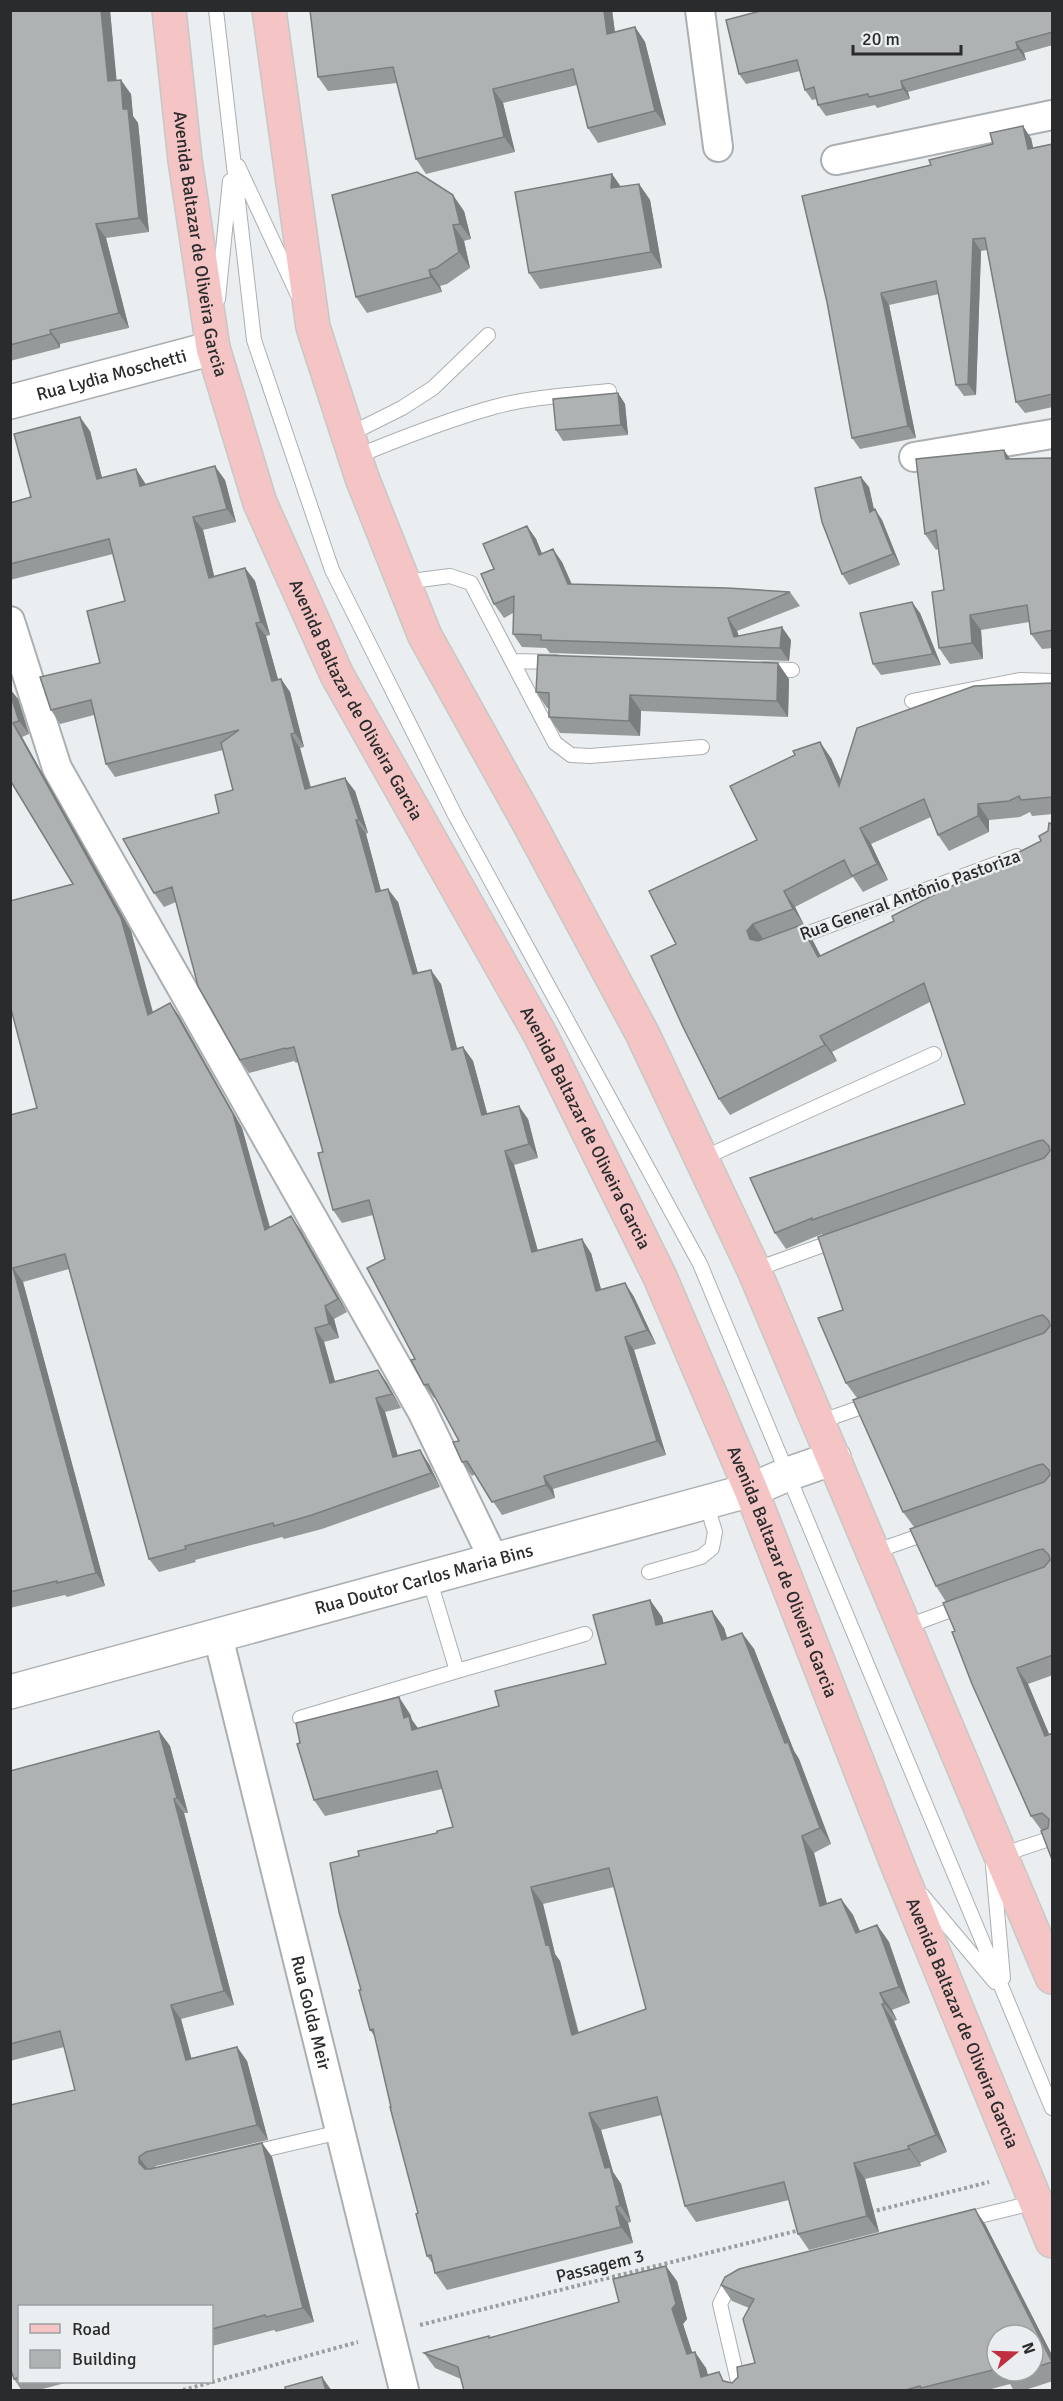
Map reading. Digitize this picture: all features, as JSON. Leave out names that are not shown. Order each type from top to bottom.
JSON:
[{"type":"main road","name":"Avenida Baltazar de Oliveira Garcia","points":[[169,10],[185,160],[213,348],[260,503],[337,675],[541,1036],[660,1277],[751,1490],[898,1866],[1053,2241]]},
{"type":"main road","points":[[269,10],[313,327],[352,446],[425,636],[642,1034],[754,1270],[1053,1977]]},
{"type":"street","points":[[700,10],[718,147]]},
{"type":"street","points":[[836,160],[1053,115]]},
{"type":"street","name":"Rua Lydia Moschetti","points":[[10,402],[213,348]]},
{"type":"street","points":[[914,457],[1053,434]]},
{"type":"street","points":[[10,621],[57,768],[422,1411],[494,1560]]},
{"type":"street","name":"Rua Doutor Carlos Maria Bins","points":[[10,1692],[751,1490],[834,1458]]},
{"type":"street","name":"Rua Golda Meir","points":[[218,1636],[404,2391]]},
{"type":"lane","points":[[216,10],[254,340],[332,570],[456,817],[700,1264],[1053,2108]]},
{"type":"lane","points":[[213,348],[233,155]]},
{"type":"lane","points":[[233,155],[313,327]]},
{"type":"lane","points":[[352,446],[433,388],[488,335]]},
{"type":"lane","points":[[352,446],[418,431],[495,406],[538,398],[609,391]]},
{"type":"lane","points":[[404,582],[450,576],[471,583],[555,743],[571,755],[590,756],[702,747]]},
{"type":"lane","points":[[513,661],[571,663]]},
{"type":"lane","points":[[745,669],[792,670]]},
{"type":"lane","points":[[912,701],[1020,680],[1053,681]]},
{"type":"lane","name":"Rua General Antônio Pastoriza","points":[[778,944],[1030,851]]},
{"type":"lane","points":[[701,1159],[934,1054]]},
{"type":"lane","points":[[754,1270],[855,1234]]},
{"type":"lane","points":[[819,1422],[882,1400]]},
{"type":"lane","points":[[649,1572],[701,1557],[712,1548],[715,1532],[706,1502]]},
{"type":"lane","points":[[873,1552],[941,1528]]},
{"type":"lane","points":[[429,1578],[457,1671]]},
{"type":"lane","points":[[905,1627],[974,1602]]},
{"type":"lane","points":[[300,1718],[585,1634]]},
{"type":"lane","points":[[1005,1993],[995,1841],[1053,1838]]},
{"type":"lane","points":[[898,1866],[1005,1993]]},
{"type":"lane","points":[[238,2156],[340,2132]]},
{"type":"lane","points":[[950,2223],[1030,2187]]},
{"type":"lane","points":[[740,2391],[720,2304],[729,2286],[748,2275]]},
{"type":"path","points":[[863,2214],[1030,2187]]},
{"type":"path","name":"Passagem 3","points":[[213,2383],[390,2333],[805,2228]]},
{"type":"path","name":"Passagem 3","points":[[183,2391],[212,2383]]},
{"type":"building","points":[[10,10],[101,10],[108,81],[121,80],[123,109],[128,109],[139,218],[96,224],[119,313],[50,330],[51,334],[10,345]]},
{"type":"building","points":[[310,10],[604,10],[607,34],[635,27],[655,111],[588,128],[573,69],[493,89],[504,137],[416,159],[393,67],[318,77]]},
{"type":"building","points":[[764,10],[1053,10],[1053,32],[1016,42],[1018,49],[901,81],[903,89],[818,105],[814,87],[805,90],[797,60],[739,74],[726,20]]},
{"type":"building","points":[[1023,126],[1028,149],[1053,144],[1053,394],[1016,402],[985,238],[973,239],[968,384],[956,385],[936,281],[881,293],[908,426],[852,438],[827,302],[802,196],[931,165],[929,160],[993,144],[990,133]]},
{"type":"building","points":[[417,172],[453,195],[460,224],[453,225],[459,252],[436,268],[429,270],[431,277],[356,297],[332,195]]},
{"type":"building","points":[[612,174],[611,188],[639,184],[651,252],[529,273],[515,192]]},
{"type":"building","points":[[618,393],[621,425],[556,430],[553,399]]},
{"type":"building","points":[[80,417],[97,479],[136,469],[140,486],[215,466],[227,509],[193,517],[209,578],[245,568],[261,622],[256,623],[272,681],[281,679],[295,733],[291,734],[305,789],[345,778],[359,820],[356,820],[376,892],[388,889],[413,974],[431,970],[452,1050],[463,1047],[482,1115],[519,1106],[529,1144],[505,1151],[532,1252],[582,1239],[596,1291],[625,1283],[647,1330],[625,1337],[657,1441],[544,1476],[546,1485],[492,1502],[467,1461],[462,1462],[453,1442],[459,1441],[428,1384],[424,1385],[411,1360],[415,1359],[367,1268],[385,1259],[369,1200],[333,1210],[318,1153],[323,1152],[294,1047],[240,1060],[198,986],[172,887],[154,893],[123,839],[219,813],[215,795],[233,790],[221,743],[239,730],[106,764],[91,700],[51,710],[40,677],[100,663],[87,611],[125,601],[109,539],[10,564],[10,503],[31,497],[14,434]]},
{"type":"building","points":[[1004,450],[1006,459],[1053,458],[1053,630],[1031,634],[1027,605],[970,615],[972,643],[939,648],[932,592],[944,590],[936,530],[925,534],[916,459]]},
{"type":"building","points":[[861,477],[870,512],[875,509],[893,554],[842,574],[822,522],[815,488]]},
{"type":"building","points":[[527,526],[539,555],[553,549],[568,584],[790,592],[728,618],[734,637],[782,627],[780,648],[541,640],[541,635],[513,634],[514,596],[494,604],[481,574],[494,569],[483,544]]},
{"type":"building","points":[[912,602],[933,654],[873,664],[860,613]]},
{"type":"building","points":[[538,655],[778,663],[777,701],[630,695],[629,721],[549,717],[549,693],[536,692]]},
{"type":"building","points":[[1052,683],[1053,797],[1021,800],[1019,796],[1009,801],[978,804],[978,816],[938,835],[924,799],[860,828],[877,864],[852,876],[844,860],[784,891],[793,909],[753,924],[747,931],[750,939],[758,941],[801,925],[818,957],[894,921],[892,916],[1041,841],[1039,836],[1048,831],[1049,823],[1053,824],[1053,1655],[1017,1668],[1045,1736],[1053,1733],[1053,1862],[1041,1831],[1048,1828],[1049,1819],[1042,1813],[1031,1816],[972,1684],[952,1632],[955,1631],[943,1603],[1044,1567],[1050,1560],[1049,1555],[1043,1549],[1038,1550],[936,1586],[910,1529],[1044,1482],[1050,1475],[1049,1470],[1043,1464],[1038,1465],[903,1512],[853,1400],[1044,1333],[1050,1326],[1049,1321],[1043,1315],[1038,1316],[846,1383],[818,1318],[843,1310],[818,1237],[1044,1158],[1050,1151],[1049,1146],[1043,1140],[1038,1141],[812,1220],[812,1218],[775,1233],[750,1178],[965,1104],[924,983],[820,1036],[825,1045],[719,1099],[651,956],[676,944],[649,891],[757,840],[730,786],[795,755],[793,751],[820,742],[839,786],[857,728],[974,686]]},
{"type":"building","points":[[10,693],[19,721],[13,723],[121,918],[148,1015],[170,1003],[233,1114],[265,1230],[291,1216],[338,1299],[325,1306],[329,1324],[315,1328],[330,1383],[378,1370],[392,1394],[376,1398],[393,1457],[420,1450],[431,1473],[312,1515],[185,1546],[186,1549],[149,1559],[65,1254],[13,1268],[96,1573],[10,1592],[10,1115],[37,1108],[10,1005],[10,901],[73,884],[10,780]]},
{"type":"building","points":[[650,1600],[656,1625],[712,1611],[722,1640],[742,1633],[785,1743],[788,1742],[820,1828],[802,1836],[820,1906],[841,1899],[856,1933],[877,1925],[899,1987],[880,1993],[885,2004],[882,2004],[936,2135],[908,2146],[909,2149],[854,2163],[867,2216],[798,2234],[784,2182],[685,2206],[657,2097],[589,2113],[605,2168],[610,2167],[620,2205],[616,2207],[621,2227],[435,2273],[431,2255],[427,2256],[416,2214],[418,2213],[390,2107],[373,2029],[370,2030],[339,1912],[330,1863],[359,1856],[358,1851],[437,1833],[437,1831],[453,1827],[437,1771],[314,1800],[297,1744],[300,1743],[296,1723],[399,1697],[404,1718],[409,1716],[412,1730],[499,1706],[495,1691],[606,1664],[593,1615]],"holes":[[[609,1868],[646,2009],[572,2035],[549,1944],[546,1945],[531,1887]]]},
{"type":"building","points":[[159,1731],[177,1798],[174,1799],[224,1991],[171,2005],[186,2060],[237,2047],[257,2125],[146,2152],[139,2157],[139,2163],[145,2169],[150,2169],[262,2143],[303,2308],[213,2329],[213,2305],[18,2305],[18,2378],[14,2379],[10,2367],[10,2105],[75,2090],[60,2031],[10,2044],[10,1771]]},
{"type":"building","points":[[975,2209],[1032,2323],[985,2323],[985,2372],[902,2391],[464,2391],[458,2367],[424,2353],[489,2336],[489,2338],[619,2302],[613,2279],[666,2266],[676,2304],[672,2309],[687,2354],[695,2352],[701,2377],[719,2372],[723,2381],[732,2383],[738,2377],[737,2367],[755,2363],[743,2319],[754,2299],[721,2285],[725,2277],[739,2269]]},
{"type":"building","points":[[1045,2348],[1052,2362],[1045,2364]]},
{"type":"building","points":[[322,2377],[326,2391],[282,2391],[285,2387]]}]
